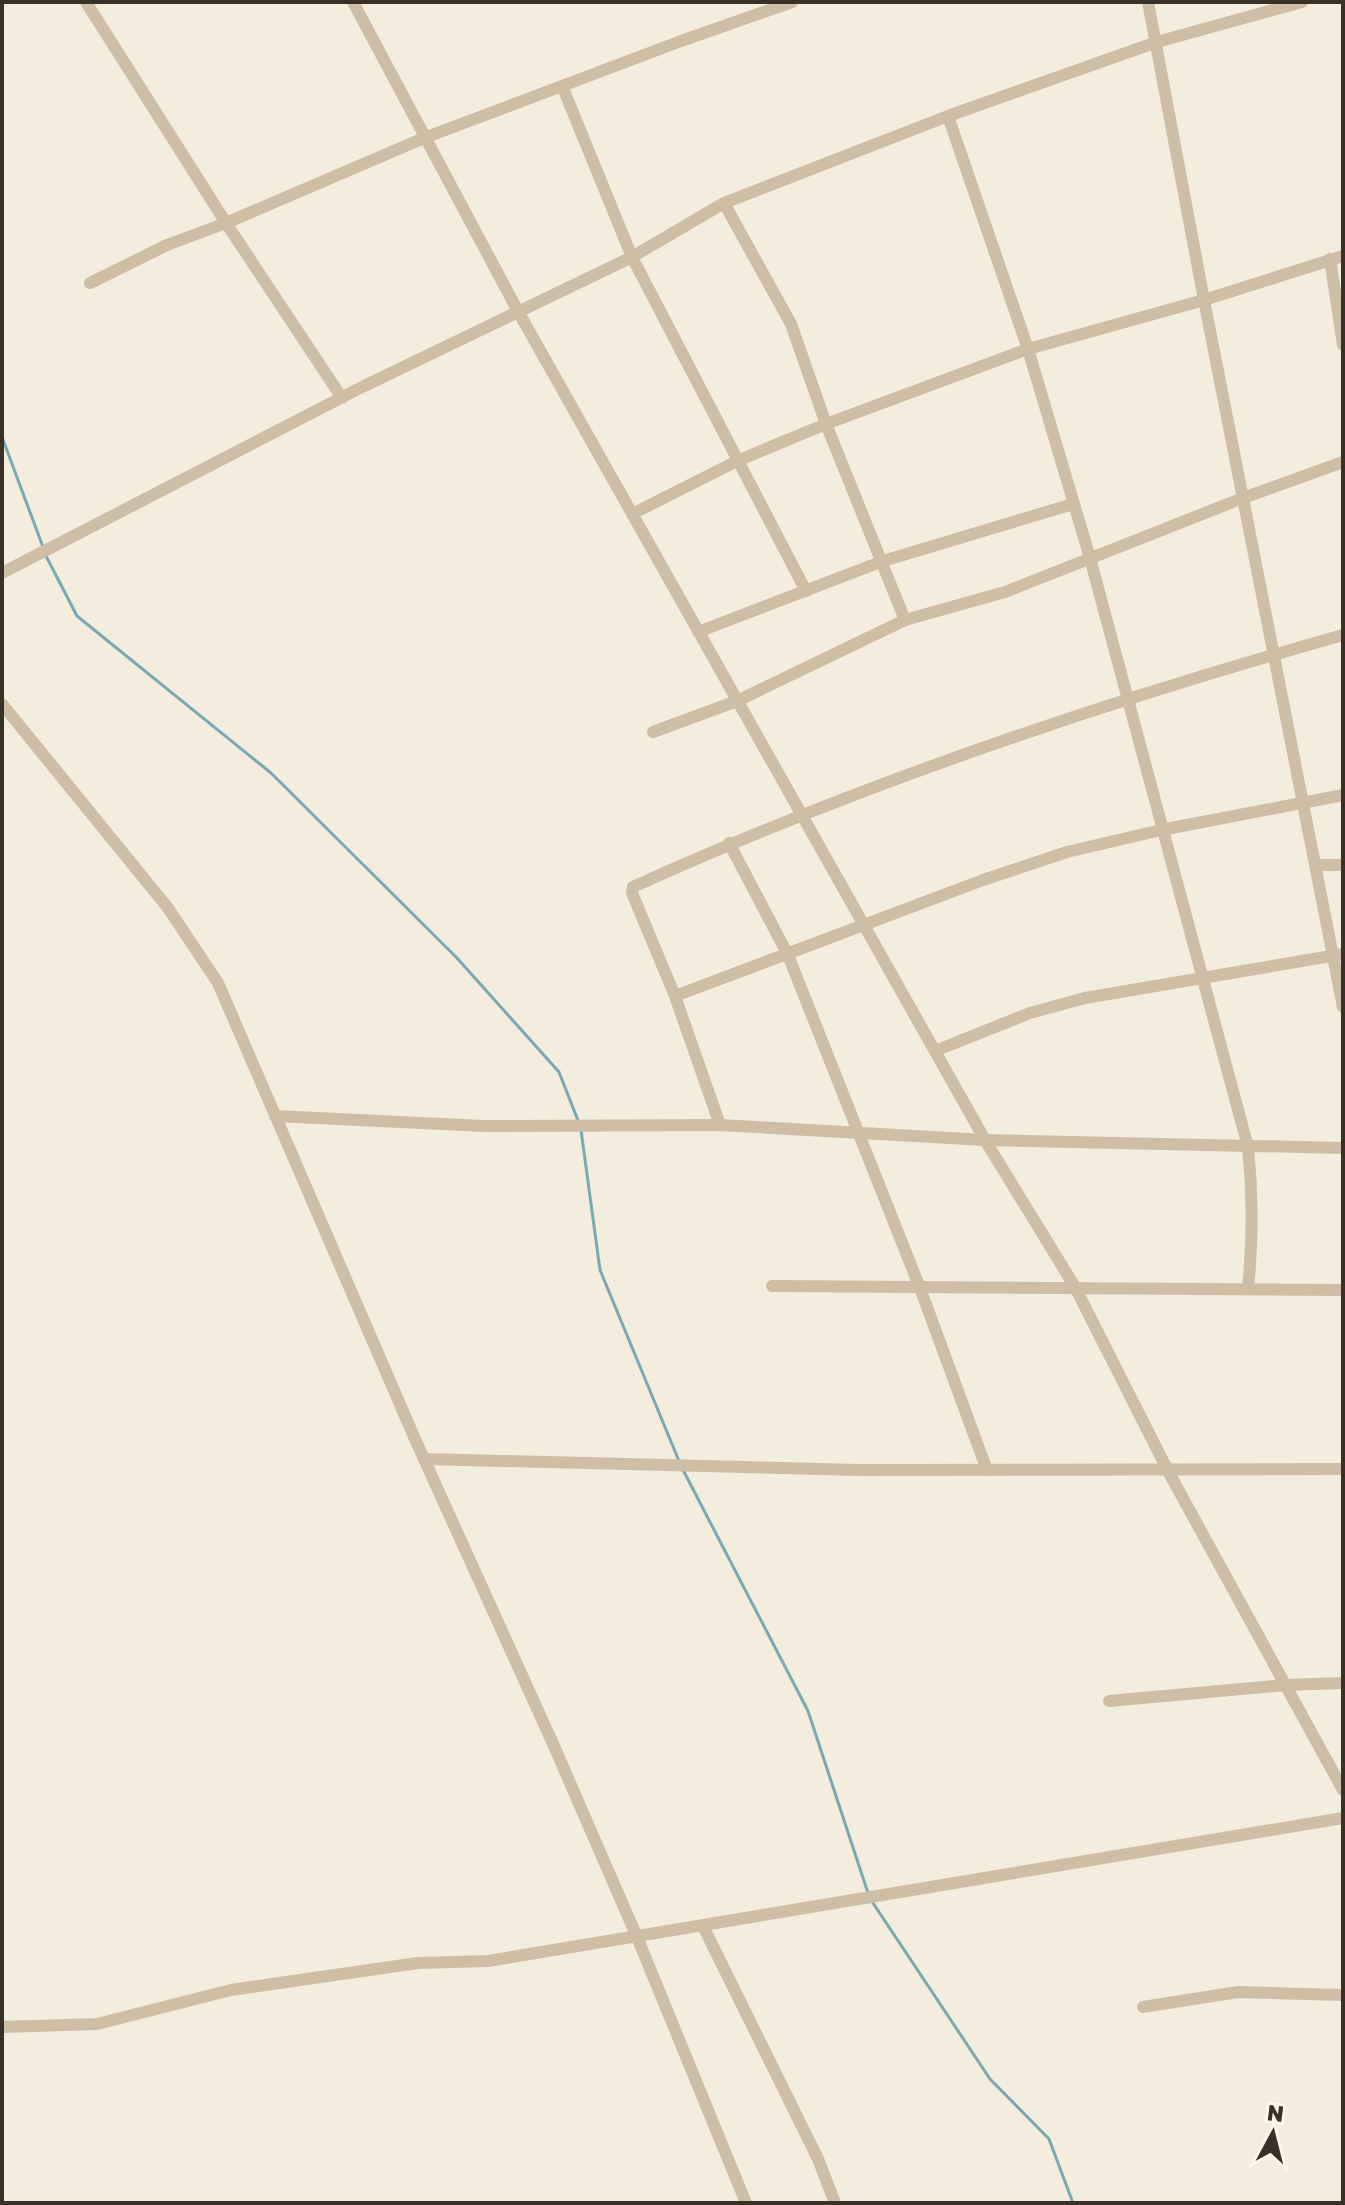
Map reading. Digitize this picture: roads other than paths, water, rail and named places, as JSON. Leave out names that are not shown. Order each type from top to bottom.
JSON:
[{"type":"street","points":[[86,2],[226,223],[342,398]]},
{"type":"street","points":[[353,2],[519,313],[698,632],[985,1140],[1075,1287],[1168,1471],[1343,1790]]},
{"type":"street","points":[[90,283],[167,245],[424,138],[792,2]]},
{"type":"street","points":[[1148,2],[1316,865],[1338,955],[1343,1007]]},
{"type":"street","points":[[2,573],[342,398],[632,257],[724,203],[948,116],[1157,42],[1302,2]]},
{"type":"street","points":[[563,88],[632,257],[806,591]]},
{"type":"street","points":[[948,116],[1028,349],[1090,558],[1248,1147],[1253,1225],[1248,1288]]},
{"type":"street","points":[[724,203],[791,324],[826,424],[905,620]]},
{"type":"street","points":[[632,514],[737,461],[826,424],[1028,349],[1204,300],[1336,258],[1343,345]]},
{"type":"street","points":[[653,732],[737,701],[905,620],[1005,592],[1343,462]]},
{"type":"street","points":[[698,632],[883,561],[1073,504]]},
{"type":"street","points":[[720,1125],[675,996],[631,890],[633,887],[729,843],[969,751],[1343,635]]},
{"type":"street","points":[[2,704],[168,908],[218,983],[637,1937],[746,2203]]},
{"type":"street","points":[[675,996],[983,880],[1067,852],[1161,830],[1343,795]]},
{"type":"street","points":[[729,843],[788,955],[920,1288],[987,1470]]},
{"type":"street","points":[[1316,865],[1343,865]]},
{"type":"street","points":[[935,1051],[1030,1013],[1085,998],[1338,955]]},
{"type":"street","points":[[275,1116],[484,1126],[720,1125],[985,1140],[1343,1148]]},
{"type":"street","points":[[772,1286],[1343,1290]]},
{"type":"street","points":[[425,1459],[859,1470],[1343,1469]]},
{"type":"street","points":[[1109,1701],[1285,1685],[1343,1683]]},
{"type":"street","points":[[2,2027],[97,2024],[231,1990],[418,1963],[488,1961],[1343,1818]]},
{"type":"street","points":[[703,1926],[818,2159],[835,2203]]},
{"type":"street","points":[[1143,2007],[1238,1992],[1343,1995]]},
{"type":"waterway","points":[[2,437],[43,547]]},
{"type":"waterway","points":[[45,554],[77,616],[271,773],[457,958],[559,1072],[579,1123]]},
{"type":"waterway","points":[[581,1130],[600,1270],[679,1461]]},
{"type":"waterway","points":[[682,1468],[808,1711],[868,1893]]},
{"type":"waterway","points":[[871,1900],[990,2079],[1049,2139],[1073,2203]]}]
